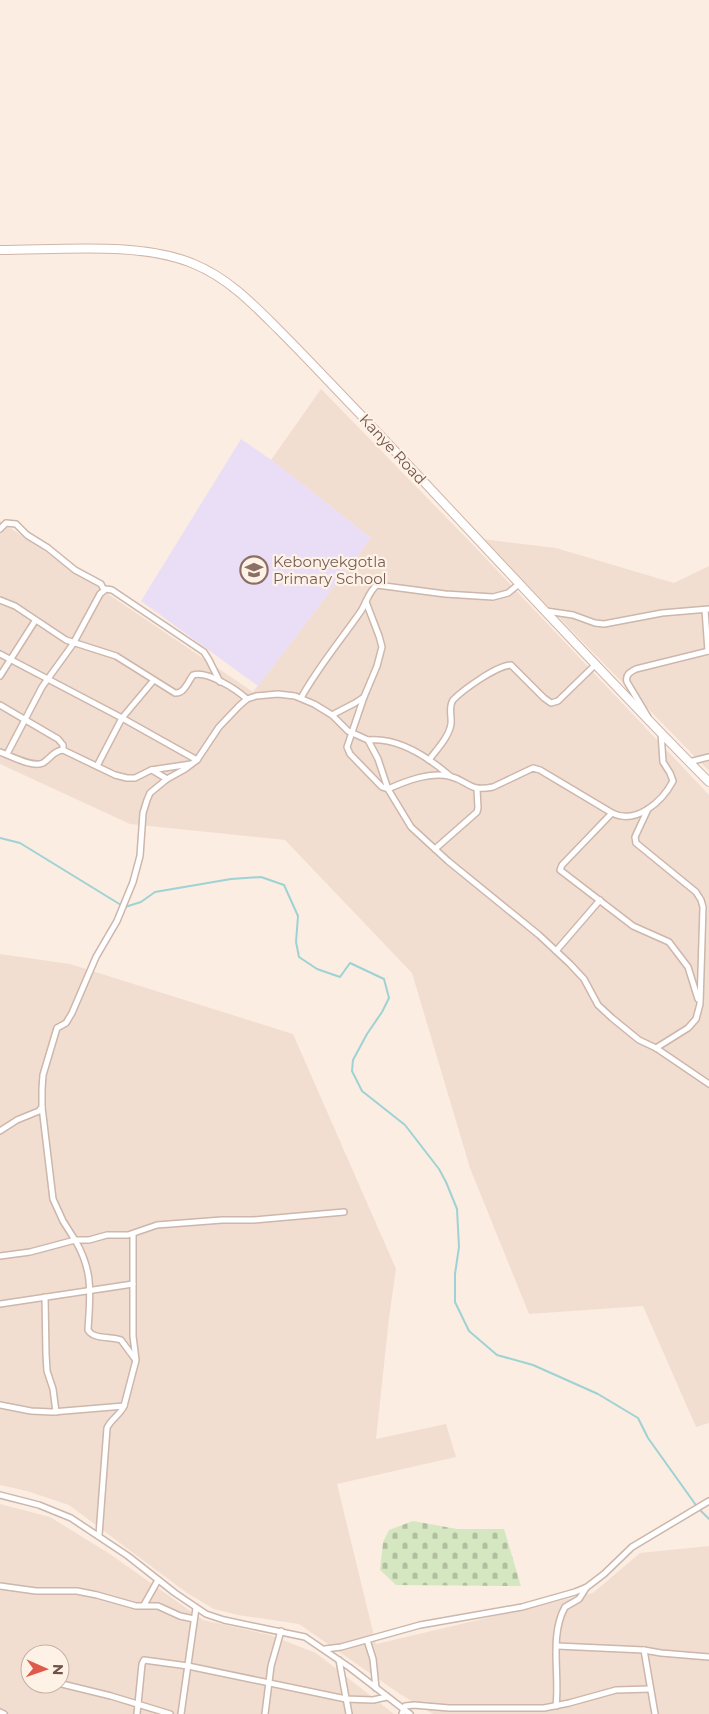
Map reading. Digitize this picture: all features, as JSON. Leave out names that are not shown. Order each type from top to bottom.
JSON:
[{"type":"main road","name":"Kanye Road","points":[[0,250],[103,249],[147,252],[181,259],[202,268],[240,292],[302,352],[518,584],[709,782]]},
{"type":"street","points":[[0,529],[6,524],[16,524],[27,535],[48,548],[75,570],[101,584],[104,590]]},
{"type":"street","points":[[301,698],[317,671],[366,602],[373,588],[378,584],[445,594],[493,597],[508,593],[518,584]]},
{"type":"street","points":[[7,754],[24,718],[48,678],[74,644],[100,594],[104,590],[112,590],[204,652],[220,682]]},
{"type":"street","points":[[0,600],[15,606],[35,621],[74,644],[116,656],[153,681],[177,694],[182,691],[195,674],[202,674],[220,682],[247,699]]},
{"type":"street","points":[[366,602],[382,647],[377,666],[347,747],[350,754],[379,784],[388,789],[417,779],[450,776]]},
{"type":"street","points":[[545,611],[573,615],[594,623],[604,624],[662,613],[707,609],[709,651],[636,669],[628,674],[627,682],[650,720]]},
{"type":"street","points":[[0,676],[35,621]]},
{"type":"street","points":[[0,654],[122,718],[195,762]]},
{"type":"street","points":[[429,760],[449,731],[451,724],[450,706],[453,700],[488,675],[511,665],[544,698],[552,703],[558,700],[596,664]]},
{"type":"street","points":[[97,766],[122,718],[153,681]]},
{"type":"street","points":[[136,1360],[121,1340],[91,1334],[88,1330],[89,1291],[86,1262],[75,1240],[62,1222],[53,1199],[42,1107],[42,1088],[43,1075],[57,1028],[66,1023],[69,1018],[96,957],[117,921],[133,882],[140,856],[144,806],[150,793],[167,779],[195,762],[219,728],[247,699],[264,694],[288,694],[301,698],[332,715],[344,728],[352,733],[368,740],[382,739],[397,744],[429,760],[450,776],[477,789],[493,787],[530,768],[536,768],[619,816],[630,816],[648,809],[656,803],[673,781],[663,762],[661,733]]},
{"type":"street","points":[[332,715],[355,704],[364,697]]},
{"type":"street","points":[[0,705],[58,738],[63,745],[63,750]]},
{"type":"street","points":[[368,740],[378,759],[388,789],[411,827],[556,951],[584,980],[598,1004],[639,1040],[656,1048],[709,1084]]},
{"type":"street","points":[[0,752],[27,763],[38,764],[45,761],[54,752],[63,750],[115,775],[132,779],[195,762]]},
{"type":"street","points":[[689,762],[709,758]]},
{"type":"street","points":[[154,772],[167,779]]},
{"type":"street","points":[[154,772],[158,787]]},
{"type":"street","points":[[435,849],[477,812],[477,789]]},
{"type":"street","points":[[648,809],[635,838],[636,843],[696,892],[701,900],[703,915],[700,1004],[696,1019],[688,1028],[656,1048]]},
{"type":"street","points":[[612,813],[560,868],[562,873],[633,926],[669,942],[688,967],[700,1004]]},
{"type":"street","points":[[556,951],[600,900]]},
{"type":"street","points":[[0,1131],[17,1120],[39,1111],[42,1107]]},
{"type":"street","points":[[0,1256],[30,1252],[75,1240],[89,1240],[107,1235],[133,1234],[157,1225],[222,1220],[253,1220],[344,1212]]},
{"type":"street","points":[[99,1535],[107,1428],[124,1406],[136,1360],[133,1336],[133,1234]]},
{"type":"street","points":[[0,1304],[133,1284]]},
{"type":"street","points":[[45,1297],[46,1363],[56,1412]]},
{"type":"street","points":[[0,1405],[31,1411],[56,1412],[124,1406]]},
{"type":"street","points":[[0,1495],[39,1504],[57,1511],[99,1535],[196,1608],[216,1618],[305,1637],[376,1688],[402,1712],[410,1714]]},
{"type":"street","points":[[324,1649],[341,1647],[420,1625],[522,1607],[586,1587],[604,1574],[632,1547],[709,1501]]},
{"type":"street","points":[[144,1605],[158,1580]]},
{"type":"street","points":[[0,1586],[36,1590],[77,1591],[129,1604],[158,1606],[180,1616],[194,1619]]},
{"type":"street","points":[[556,1706],[556,1646],[563,1611],[568,1605],[579,1599],[586,1587]]},
{"type":"street","points":[[181,1714],[196,1608]]},
{"type":"street","points":[[265,1714],[268,1682],[275,1648],[281,1631]]},
{"type":"street","points":[[367,1640],[373,1659],[376,1688]]},
{"type":"street","points":[[556,1646],[644,1650],[709,1657]]},
{"type":"street","points":[[644,1650],[654,1714]]},
{"type":"street","points":[[137,1714],[144,1660],[188,1666],[346,1699],[373,1700],[387,1697]]},
{"type":"street","points":[[339,1660],[349,1714]]},
{"type":"street","points":[[70,1686],[170,1714]]},
{"type":"street","points":[[402,1712],[405,1706],[414,1705],[444,1708],[538,1711],[616,1690],[650,1689]]},
{"type":"street","points":[[0,1712],[4,1714]]},
{"type":"shaded area","points":[[321,389],[475,547],[709,795],[709,1423],[696,1427],[643,1306],[529,1314],[470,1168],[412,973],[285,840],[130,824],[0,764],[0,521],[253,692],[371,538],[271,460]]},
{"type":"shaded area","name":"Kebonyekgotla Primary School","points":[[241,439],[273,461],[371,538],[258,686],[141,601]]},
{"type":"shaded area","points":[[482,539],[556,548],[674,583],[709,566],[709,771]]},
{"type":"shaded area","points":[[0,954],[70,964],[293,1034],[396,1269],[376,1439],[446,1424],[456,1457],[337,1484],[376,1644],[593,1593],[640,1553],[709,1546],[709,1714],[433,1714],[400,1694],[299,1624],[238,1615],[214,1609],[187,1593],[69,1505],[27,1491],[0,1485]]},
{"type":"shaded area","points":[[0,1504],[50,1517],[110,1554],[203,1620],[270,1635],[316,1653],[394,1714],[0,1714]]},
{"type":"green space","points":[[413,1521],[457,1529],[504,1529],[521,1586],[396,1585],[380,1570],[383,1542],[389,1530]]},
{"type":"waterway","points":[[0,838],[20,843],[121,905]]},
{"type":"waterway","points":[[125,907],[141,902],[155,892],[231,879],[261,877],[284,885],[298,916],[296,942],[299,957],[317,969],[340,977],[350,963],[384,979],[389,998],[353,1060],[352,1071],[362,1091],[405,1125],[439,1169],[446,1182],[457,1209],[459,1247],[455,1274],[455,1302],[469,1331],[497,1355],[533,1365],[598,1394],[638,1418],[648,1438],[698,1508],[709,1519]]},
{"type":"place","name":"Kebonyekgotla Primary School","points":[[254,570]]}]
